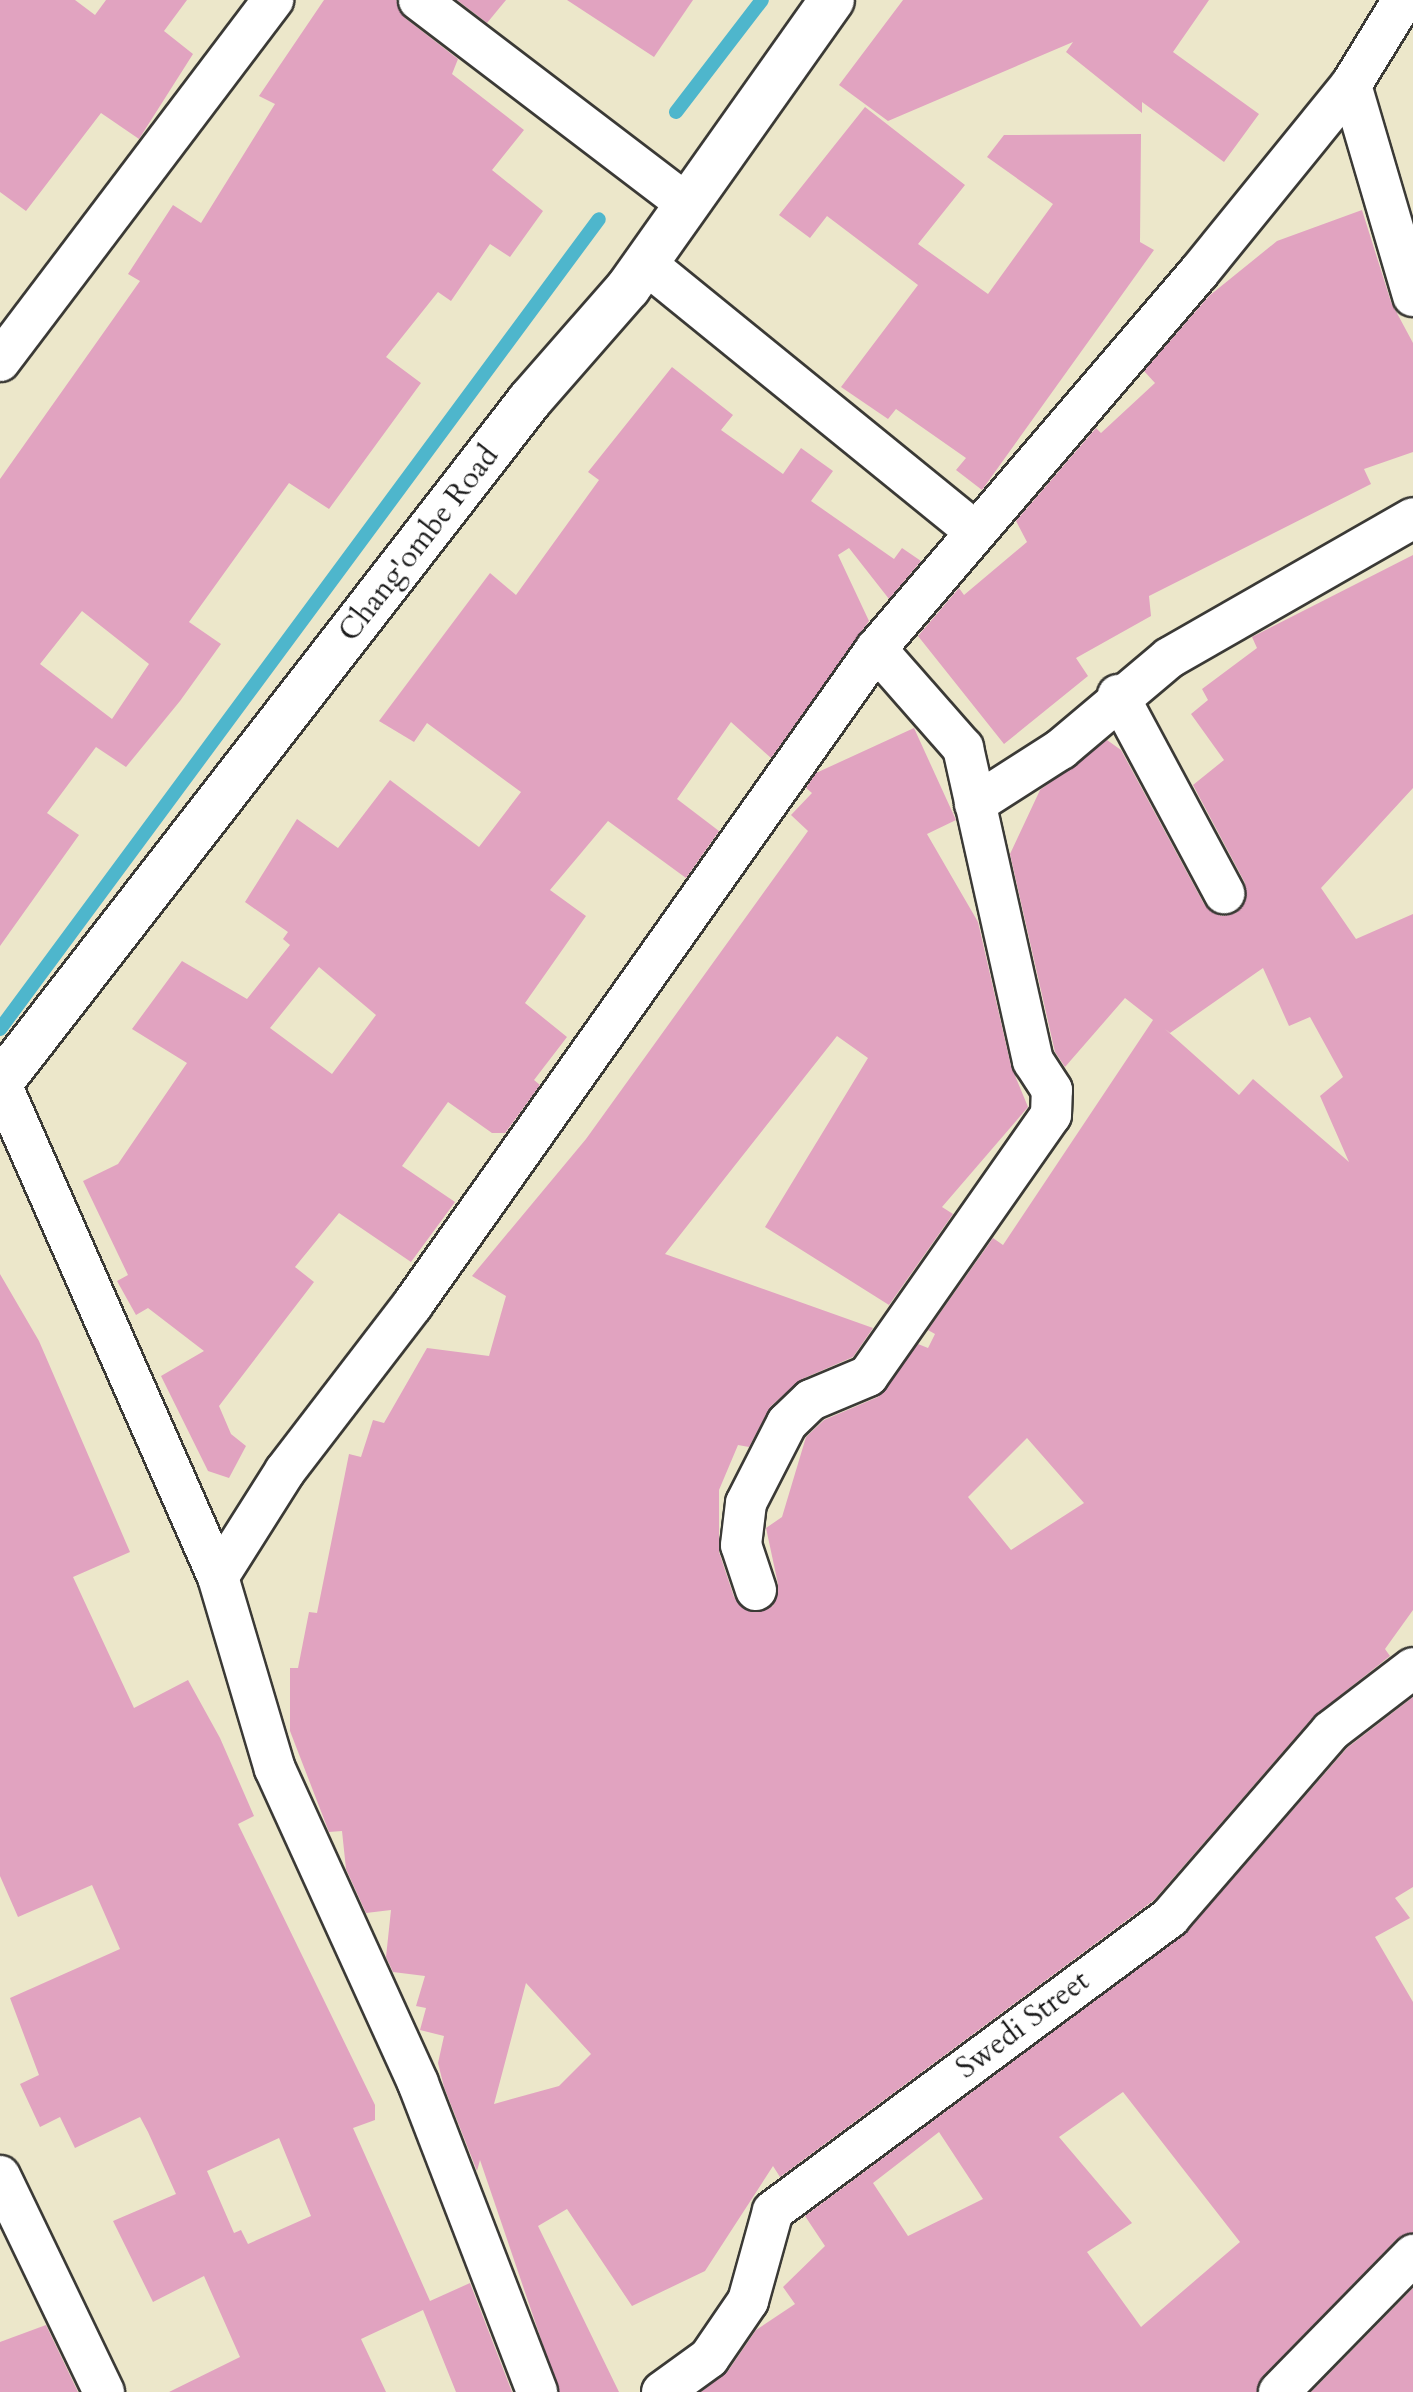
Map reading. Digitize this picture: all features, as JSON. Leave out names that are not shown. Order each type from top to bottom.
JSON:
[{"type":"street","points":[[0,361],[273,0]]},
{"type":"street","points":[[419,0],[685,203]]},
{"type":"street","name":"Chang'ombe Road","points":[[0,1082],[645,263],[832,0]]},
{"type":"street","points":[[218,1577],[285,1471],[413,1304],[876,649],[1351,85],[1405,2]]},
{"type":"street","points":[[1351,85],[1413,296]]},
{"type":"street","points":[[645,263],[975,531]]},
{"type":"street","points":[[975,804],[1061,749],[1118,695],[1244,610],[1413,518]]},
{"type":"street","points":[[756,1590],[741,1545],[746,1503],[787,1423],[811,1400],[868,1376],[1051,1115],[1052,1090],[1033,1061],[963,748],[940,713],[876,649]]},
{"type":"street","points":[[1118,695],[1224,893]]},
{"type":"street","points":[[0,1082],[218,1577],[275,1769],[418,2083],[537,2392]]},
{"type":"street","name":"Swedi Street","points":[[662,2392],[709,2358],[748,2301],[773,2211],[1170,1917],[1331,1731],[1413,1668]]},
{"type":"street","points":[[0,2176],[104,2392]]},
{"type":"street","points":[[1279,2392],[1413,2255]]},
{"type":"building","points":[[0,0],[75,0],[95,15],[106,0],[187,0],[164,31],[193,54],[139,139],[101,113],[26,211],[0,192]]},
{"type":"building","points":[[324,0],[396,0],[405,18],[458,59],[452,74],[524,130],[492,170],[543,211],[510,257],[490,244],[451,301],[438,292],[386,357],[421,383],[329,509],[289,483],[189,622],[221,644],[180,701],[126,767],[96,747],[47,813],[79,835],[0,946],[0,479],[140,281],[128,274],[173,205],[201,223],[275,104],[259,96]],"holes":[[[82,611],[149,664],[112,719],[40,664]]]},
{"type":"building","points":[[457,0],[506,0],[487,23]]},
{"type":"building","points":[[567,0],[693,0],[654,57]]},
{"type":"building","points":[[903,0],[1209,0],[1173,52],[1259,114],[1224,162],[1142,102],[1142,113],[1066,52],[1073,42],[888,121],[839,85]]},
{"type":"building","points":[[865,107],[965,185],[918,244],[988,294],[1053,204],[987,157],[1004,135],[1141,134],[1140,242],[1154,250],[982,490],[956,470],[966,458],[896,409],[888,419],[841,387],[918,285],[827,216],[810,238],[779,215]]},
{"type":"building","points":[[1362,210],[1391,302],[1413,343],[1413,452],[1364,469],[1371,484],[1149,596],[1151,616],[1076,658],[1088,676],[1004,744],[918,636],[959,588],[964,595],[1027,542],[1016,521],[1096,428],[1101,433],[1155,383],[1144,371],[1209,296],[1277,241]]},
{"type":"building","points":[[672,367],[733,415],[721,430],[783,474],[801,448],[833,471],[811,501],[894,559],[902,548],[921,561],[889,599],[849,548],[838,555],[869,621],[771,758],[731,722],[677,799],[719,831],[686,878],[608,821],[550,890],[586,916],[525,1003],[567,1037],[534,1080],[540,1085],[505,1133],[492,1133],[448,1102],[402,1166],[455,1202],[411,1262],[339,1213],[295,1267],[314,1282],[219,1406],[231,1434],[246,1446],[229,1478],[208,1471],[161,1376],[204,1351],[148,1308],[136,1315],[117,1281],[128,1275],[83,1181],[118,1164],[187,1063],[132,1029],[182,961],[247,999],[290,945],[283,939],[288,932],[245,902],[297,819],[338,848],[390,780],[479,847],[521,792],[427,723],[414,742],[379,721],[490,573],[516,595],[599,480],[588,472]],"holes":[[[319,967],[376,1015],[332,1074],[270,1028]]]},
{"type":"building","points":[[1413,555],[1413,788],[1321,888],[1356,939],[1413,914],[1413,1610],[1385,1649],[1390,1656],[1314,1716],[1154,1900],[780,2177],[773,2166],[705,2271],[632,2306],[567,2209],[538,2226],[619,2392],[559,2392],[480,2160],[477,2171],[444,2087],[438,2063],[444,2036],[420,2030],[426,2008],[416,2006],[425,1976],[393,1972],[386,1957],[391,1910],[366,1913],[346,1869],[342,1831],[329,1832],[290,1731],[290,1668],[298,1668],[309,1612],[317,1613],[349,1454],[361,1457],[373,1420],[384,1423],[427,1348],[489,1356],[506,1296],[472,1276],[586,1139],[808,831],[791,815],[812,793],[806,788],[816,773],[914,728],[956,820],[927,834],[978,922],[1011,1066],[1028,1107],[942,1207],[953,1214],[889,1305],[765,1227],[868,1058],[837,1036],[665,1254],[873,1328],[853,1357],[802,1379],[771,1406],[749,1447],[738,1445],[719,1490],[719,1552],[734,1597],[751,1612],[773,1606],[778,1584],[766,1528],[782,1517],[806,1437],[824,1420],[878,1397],[918,1344],[928,1348],[935,1334],[928,1330],[993,1238],[1003,1245],[1153,1020],[1125,998],[1065,1067],[1055,1052],[1010,854],[1040,790],[1107,740],[1121,750],[1204,904],[1222,916],[1236,913],[1245,883],[1193,785],[1224,760],[1191,714],[1208,700],[1202,689],[1257,648],[1252,637]],"holes":[[[1263,968],[1289,1026],[1310,1017],[1343,1077],[1320,1096],[1349,1162],[1253,1079],[1239,1095],[1165,1029],[1170,1033]],[[1027,1438],[1084,1503],[1011,1550],[968,1497]],[[526,1983],[591,2054],[559,2086],[494,2104]]]},
{"type":"building","points":[[0,1274],[39,1341],[130,1552],[73,1577],[134,1708],[188,1680],[220,1738],[254,1816],[238,1824],[375,2105],[375,2120],[353,2128],[430,2301],[470,2283],[512,2392],[456,2392],[423,2310],[361,2339],[386,2392],[169,2392],[240,2357],[204,2276],[153,2302],[113,2221],[176,2194],[140,2117],[75,2148],[60,2117],[40,2127],[20,2084],[39,2075],[10,1998],[120,1949],[92,1885],[18,1917],[0,1876]],"holes":[[[279,2138],[311,2216],[248,2244],[241,2230],[234,2233],[207,2171]]]},
{"type":"building","points":[[1413,1697],[1413,1887],[1395,1898],[1410,1918],[1375,1937],[1413,2002],[1413,2233],[1397,2239],[1263,2376],[1257,2392],[701,2392],[728,2371],[756,2330],[795,2304],[783,2287],[825,2246],[805,2216],[1184,1935],[1347,1748]],"holes":[[[1123,2092],[1240,2242],[1141,2327],[1087,2252],[1132,2223],[1059,2137]],[[939,2132],[983,2199],[908,2236],[873,2183]]]},
{"type":"building","points":[[1413,2288],[1413,2392],[1311,2392]]},
{"type":"building","points":[[46,2325],[78,2392],[0,2392],[0,2342]]},
{"type":"waterway","points":[[676,112],[762,0]]},
{"type":"waterway","points":[[0,1029],[599,219]]}]
